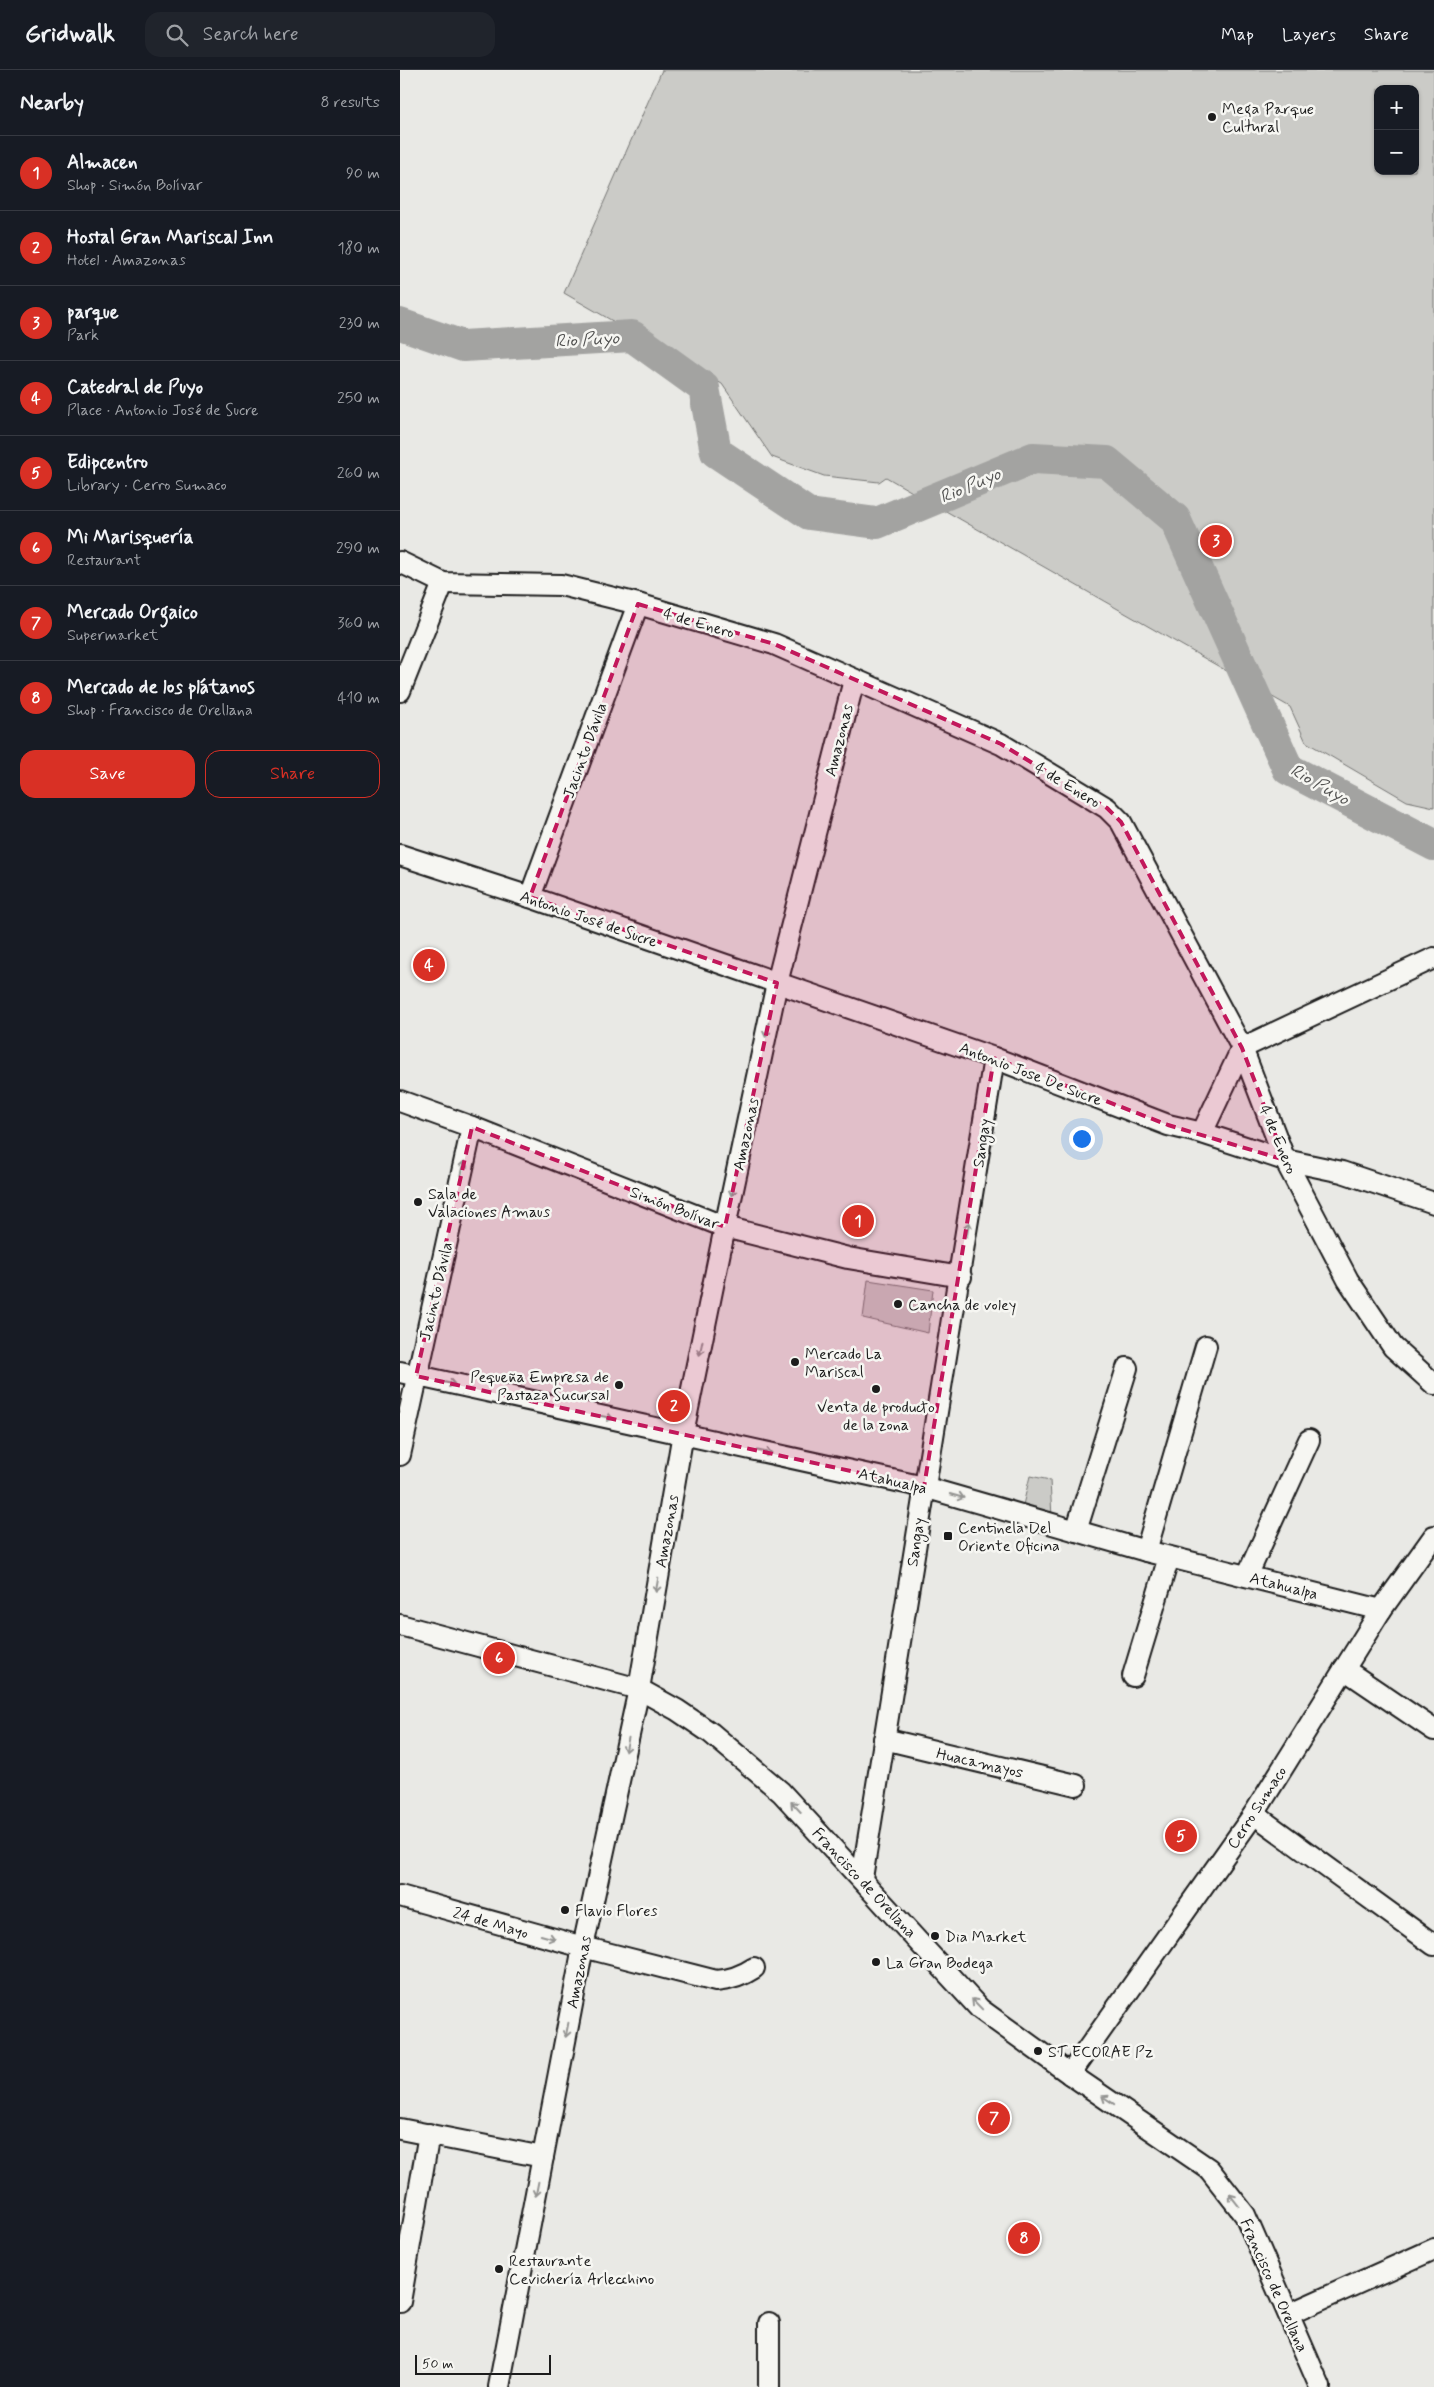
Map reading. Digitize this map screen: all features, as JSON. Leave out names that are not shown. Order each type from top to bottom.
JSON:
[{"type":"street","name":"4 de Enero","points":[[400,562],[443,582],[561,585],[638,604],[774,644],[1001,744],[1106,808],[1121,822],[1242,1048],[1286,1160],[1348,1280],[1393,1347],[1434,1384]]},
{"type":"street","points":[[400,691],[443,582]]},
{"type":"street","name":"Jacinto Dávila","points":[[530,897],[638,604]]},
{"type":"street","name":"Amazonas","points":[[499,2387],[583,1947],[639,1689],[683,1434],[725,1227],[777,982],[854,680]]},
{"type":"street","name":"Antonio José de Sucre","points":[[400,856],[530,897],[777,982]]},
{"type":"street","points":[[1202,1133],[1242,1048],[1434,958]]},
{"type":"street","name":"Antonio Jose De Sucre","points":[[777,982],[994,1058],[1168,1125],[1202,1133],[1286,1160],[1342,1172],[1434,1203]]},
{"type":"street","name":"Sangay","points":[[862,1878],[924,1487],[961,1277],[994,1058]]},
{"type":"street","name":"Simón Bolívar","points":[[400,1101],[472,1127],[725,1227],[848,1258],[961,1277]]},
{"type":"street","name":"Jacinto Dávila","points":[[400,1455],[408,1374],[472,1127]]},
{"type":"street","points":[[1146,1551],[1206,1346]]},
{"type":"street","points":[[1076,1531],[1126,1368]]},
{"type":"street","name":"Atahualpa","points":[[408,1374],[924,1487],[1146,1551],[1381,1610]]},
{"type":"street","points":[[1247,1576],[1309,1440]]},
{"type":"street","name":"Cerro Sumaco","points":[[1070,2074],[1254,1814],[1381,1610],[1434,1536]]},
{"type":"street","points":[[1133,1676],[1169,1557]]},
{"type":"street","name":"Francisco de Orellana","points":[[400,1625],[639,1689],[677,1710],[711,1734],[781,1792],[862,1878],[980,2009],[1070,2074],[1209,2169],[1245,2215],[1320,2387]]},
{"type":"street","points":[[1344,1669],[1434,1730]]},
{"type":"street","name":"Huacamayos","points":[[884,1739],[1076,1784]]},
{"type":"street","points":[[1254,1814],[1434,1944]]},
{"type":"street","name":"24 de Mayo","points":[[400,1896],[583,1947],[716,1981],[742,1976],[754,1968]]},
{"type":"street","points":[[400,2129],[543,2157]]},
{"type":"street","points":[[400,2302],[429,2134]]},
{"type":"street","points":[[1289,2314],[1434,2249]]},
{"type":"street","points":[[769,2323],[769,2387]]},
{"type":"highlighted area","points":[[638,604],[774,644],[1001,744],[1107,808],[1121,822],[1242,1048],[1285,1160],[1168,1125],[994,1058],[924,1487],[416,1376],[472,1127],[725,1227],[777,983],[530,897]]},
{"type":"shaded area","name":"Mega Parque Cultural","points":[[662,70],[1434,70],[1434,807],[1407,801],[1306,742],[1290,707],[886,477],[879,482],[824,476],[772,457],[722,384],[564,293]]},
{"type":"shaded area","name":"Cancha de voley","points":[[868,1280],[933,1290],[928,1333],[863,1318]]},
{"type":"shaded area","points":[[1030,1476],[1050,1480],[1052,1518],[1022,1509]]},
{"type":"waterway","name":"Rio Puyo","points":[[400,324],[463,346],[632,336],[704,388],[716,452],[809,514],[877,523],[1033,458],[1107,462],[1175,519],[1288,769],[1434,845]]},
{"type":"place","name":"Mega Parque Cultural","points":[[1212,117]]},
{"type":"place","name":"parque","points":[[1216,541]]},
{"type":"place","name":"Catedral de Puyo","points":[[429,965]]},
{"type":"place","name":"Sala de Valaciones Amaus","points":[[418,1202]]},
{"type":"place","name":"Almacen","points":[[858,1221]]},
{"type":"place","name":"Cancha de voley","points":[[898,1304]]},
{"type":"place","name":"Mercado La Mariscal","points":[[795,1362]]},
{"type":"place","name":"Pequeña Empresa de Pastaza Sucursal","points":[[619,1385]]},
{"type":"place","name":"Venta de producto de la zona","points":[[876,1389]]},
{"type":"place","name":"Hostal Gran Mariscal Inn","points":[[674,1406]]},
{"type":"place","name":"Centinela Del Oriente Oficina","points":[[948,1536]]},
{"type":"place","name":"Mi Marisquería","points":[[499,1658]]},
{"type":"place","name":"Edipcentro","points":[[1181,1836]]},
{"type":"place","name":"Flavio Flores","points":[[565,1910]]},
{"type":"place","name":"Dia Market","points":[[935,1936]]},
{"type":"place","name":"La Gran Bodega","points":[[876,1962]]},
{"type":"place","name":"ST ECORAE Pz","points":[[1038,2051]]},
{"type":"place","name":"Mercado Orgaico","points":[[994,2118]]},
{"type":"place","name":"Mercado de los plátanos","points":[[1024,2238]]},
{"type":"place","name":"Restaurante Cevichería Arlecchino","points":[[499,2269]]}]
